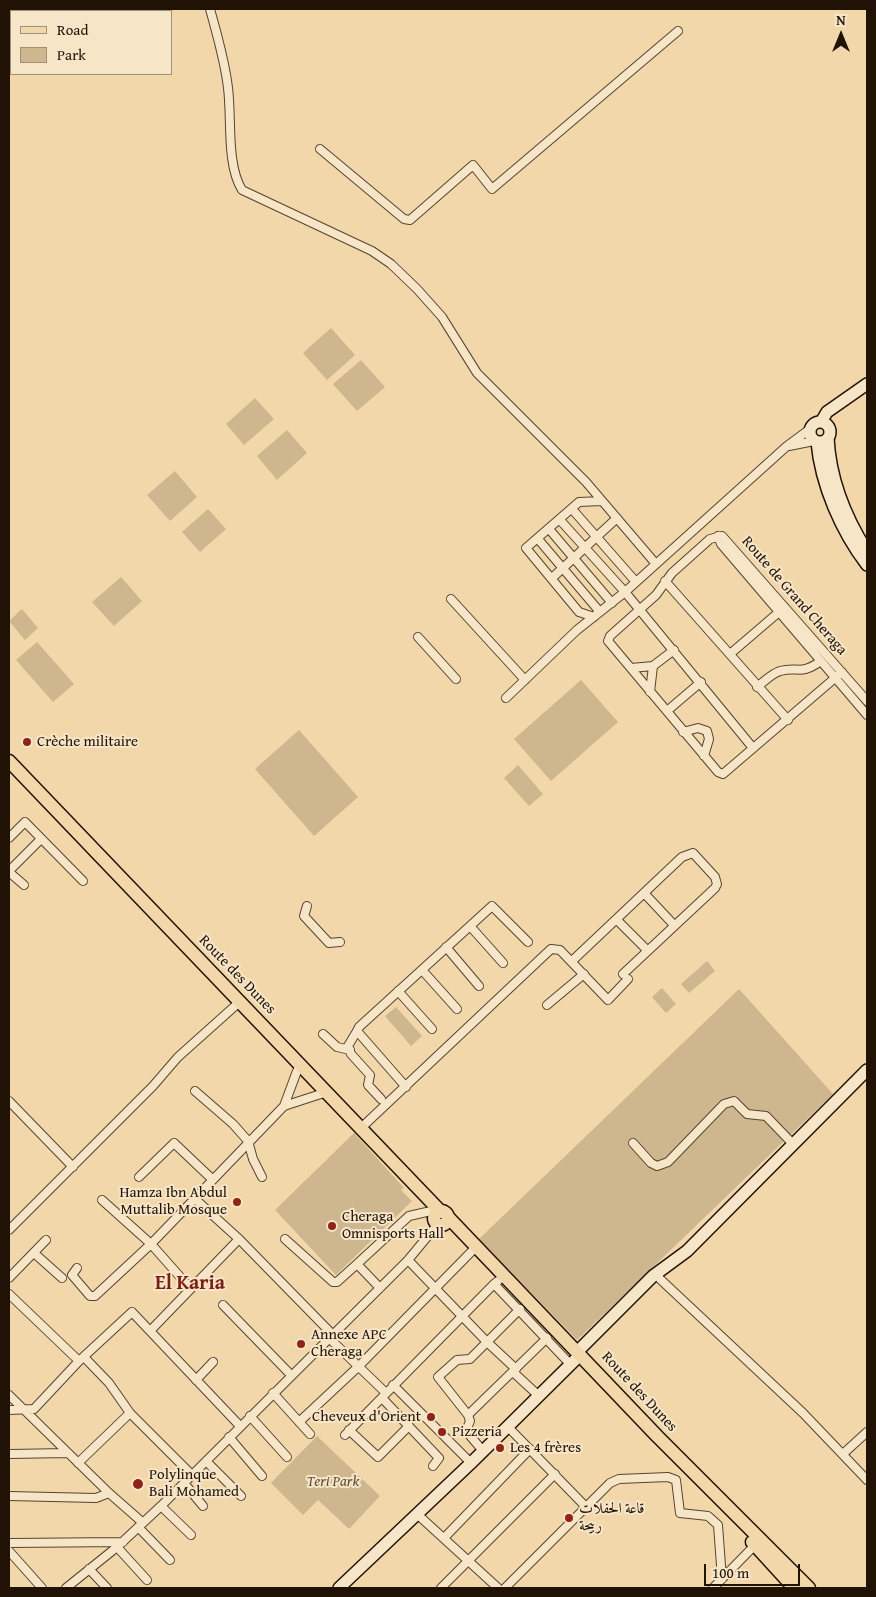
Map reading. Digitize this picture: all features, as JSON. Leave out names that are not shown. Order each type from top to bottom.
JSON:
[{"type":"main road","name":"Route des Dunes","points":[[9,761],[472,1251],[497,1282],[657,1436],[809,1588]]},
{"type":"main road","name":"Route des Dunes","points":[[9,770],[296,1070],[361,1128],[439,1217],[755,1545],[794,1588]]},
{"type":"street","points":[[210,9],[222,52],[228,88],[236,181],[242,190],[372,251],[391,264],[442,317],[477,373],[586,482],[656,564]]},
{"type":"street","points":[[320,149],[404,219],[410,220],[473,165],[492,189],[678,31]]},
{"type":"street","points":[[787,446],[816,441],[825,442],[826,430],[841,402],[867,384]]},
{"type":"street","points":[[506,698],[597,614],[625,592],[787,446],[815,424],[826,430]]},
{"type":"street","points":[[810,429],[810,436],[816,441],[820,462],[838,516],[867,565]]},
{"type":"street","points":[[826,430],[831,463],[842,501],[867,551]]},
{"type":"street","points":[[597,614],[580,612],[526,548],[582,501],[602,501]]},
{"type":"street","points":[[572,509],[636,582]]},
{"type":"street","points":[[552,578],[597,539],[617,518]]},
{"type":"street","points":[[560,520],[625,592],[754,748]]},
{"type":"street","points":[[549,529],[612,602]]},
{"type":"street","points":[[842,672],[836,678],[788,720],[724,774],[719,773],[704,756],[608,640],[610,636],[656,595],[665,582],[710,539],[718,536],[721,544],[836,678],[867,715]]},
{"type":"street","name":"Route de Grand Cheraga","points":[[718,536],[725,538],[867,701]]},
{"type":"street","points":[[538,539],[563,568],[597,614]]},
{"type":"street","points":[[665,582],[788,720]]},
{"type":"street","points":[[451,599],[525,680]]},
{"type":"street","points":[[730,654],[779,612]]},
{"type":"street","points":[[418,637],[456,679]]},
{"type":"street","points":[[631,668],[653,666],[674,650]]},
{"type":"street","points":[[757,687],[770,675],[780,672],[803,671],[821,661]]},
{"type":"street","points":[[650,692],[653,666]]},
{"type":"street","points":[[667,710],[701,682]]},
{"type":"street","points":[[684,732],[698,728],[707,731],[709,739],[704,756]]},
{"type":"street","points":[[9,838],[25,822],[83,881]]},
{"type":"street","points":[[24,885],[9,871],[41,839]]},
{"type":"street","points":[[361,1128],[545,952],[556,948],[572,960],[608,1000],[648,951],[717,884],[715,877],[693,853],[685,855],[572,960]]},
{"type":"street","points":[[644,893],[674,925]]},
{"type":"street","points":[[307,906],[304,916],[329,943],[340,942]]},
{"type":"street","points":[[381,1099],[365,1088],[370,1075],[350,1050],[352,1038],[359,1027],[492,906],[528,942]]},
{"type":"street","points":[[617,920],[648,951]]},
{"type":"street","points":[[470,926],[503,963]]},
{"type":"street","points":[[446,947],[479,986]]},
{"type":"street","points":[[422,970],[457,1010]]},
{"type":"street","points":[[547,1005],[584,974]]},
{"type":"street","points":[[398,991],[432,1029]]},
{"type":"street","points":[[9,1230],[153,1086],[178,1057],[235,1006]]},
{"type":"street","points":[[357,1031],[406,1086]]},
{"type":"street","points":[[323,1034],[337,1047],[350,1050]]},
{"type":"street","points":[[348,1065],[355,1058]]},
{"type":"street","points":[[77,1268],[71,1274],[93,1297],[151,1244],[248,1141],[284,1106],[296,1070]]},
{"type":"street","points":[[339,1588],[508,1427],[577,1359],[653,1276],[687,1251],[867,1070]]},
{"type":"street","points":[[577,1359],[660,1279],[689,1258],[867,1078]]},
{"type":"street","points":[[195,1091],[233,1124],[248,1141],[253,1159],[262,1176]]},
{"type":"street","points":[[284,1106],[324,1094]]},
{"type":"street","points":[[9,1101],[73,1167]]},
{"type":"street","points":[[633,1143],[651,1163],[657,1166],[668,1162],[724,1104],[734,1101],[747,1114],[766,1116],[793,1144]]},
{"type":"street","points":[[139,1177],[174,1143],[212,1179]]},
{"type":"street","points":[[195,1199],[239,1240],[359,1366],[409,1426],[439,1458],[433,1466]]},
{"type":"street","points":[[102,1200],[151,1244],[190,1288]]},
{"type":"street","points":[[284,1239],[333,1282],[337,1282],[409,1216],[439,1217]]},
{"type":"street","points":[[66,1588],[120,1544],[161,1506],[408,1260],[439,1217]]},
{"type":"street","points":[[9,1278],[46,1240]]},
{"type":"street","points":[[150,1331],[239,1240]]},
{"type":"street","points":[[299,1422],[359,1366],[472,1251]]},
{"type":"street","points":[[34,1253],[62,1278]]},
{"type":"street","points":[[408,1260],[539,1396]]},
{"type":"street","points":[[357,1264],[380,1288]]},
{"type":"street","points":[[660,1279],[844,1453],[845,1458],[867,1480]]},
{"type":"street","points":[[409,1426],[378,1457],[347,1432],[497,1282],[547,1338],[577,1359]]},
{"type":"street","points":[[9,1294],[109,1383],[130,1413],[192,1475]]},
{"type":"street","points":[[223,1305],[291,1375]]},
{"type":"street","points":[[483,1451],[466,1431],[470,1421],[468,1415],[438,1377],[457,1360],[470,1359],[520,1309]]},
{"type":"street","points":[[9,1410],[34,1408],[132,1312],[240,1426]]},
{"type":"street","points":[[468,1415],[547,1338]]},
{"type":"street","points":[[196,1380],[213,1362]]},
{"type":"street","points":[[393,1385],[471,1463]]},
{"type":"street","points":[[273,1393],[310,1434]]},
{"type":"street","points":[[9,1396],[109,1493],[170,1560]]},
{"type":"street","points":[[78,1463],[130,1413]]},
{"type":"street","points":[[250,1416],[287,1457]]},
{"type":"street","points":[[508,1427],[586,1506]]},
{"type":"street","points":[[844,1453],[867,1432]]},
{"type":"street","points":[[229,1437],[262,1476]]},
{"type":"street","points":[[444,1538],[530,1449]]},
{"type":"street","points":[[9,1454],[68,1453]]},
{"type":"street","points":[[206,1461],[241,1496]]},
{"type":"street","points":[[441,1588],[555,1474]]},
{"type":"street","points":[[509,1587],[586,1506],[610,1483],[619,1479],[672,1478],[676,1480],[680,1513],[708,1516],[718,1525],[722,1579]]},
{"type":"street","points":[[184,1483],[203,1506]]},
{"type":"street","points":[[9,1496],[96,1498],[109,1493]]},
{"type":"street","points":[[161,1506],[191,1535]]},
{"type":"street","points":[[417,1514],[498,1588]]},
{"type":"street","points":[[9,1543],[120,1544]]},
{"type":"street","points":[[120,1544],[146,1580]]},
{"type":"street","points":[[713,1588],[755,1545]]},
{"type":"street","points":[[9,1551],[42,1588]]},
{"type":"street","points":[[89,1570],[107,1588]]},
{"type":"green space","points":[[331,328],[355,355],[327,380],[303,353]]},
{"type":"green space","points":[[361,360],[385,387],[357,411],[333,384]]},
{"type":"green space","points":[[255,398],[274,419],[244,445],[226,424]]},
{"type":"green space","points":[[287,430],[307,453],[277,480],[257,456]]},
{"type":"green space","points":[[175,471],[197,497],[170,521],[147,495]]},
{"type":"green space","points":[[208,509],[226,529],[200,552],[182,532]]},
{"type":"green space","points":[[121,577],[142,601],[114,626],[92,602]]},
{"type":"green space","points":[[22,609],[38,628],[25,640],[9,621]]},
{"type":"green space","points":[[37,642],[74,684],[53,702],[16,660]]},
{"type":"green space","points":[[581,680],[618,722],[551,781],[514,739]]},
{"type":"green space","points":[[299,730],[358,797],[314,836],[255,769]]},
{"type":"green space","points":[[518,765],[543,794],[529,806],[504,778]]},
{"type":"green space","points":[[707,961],[715,971],[689,993],[681,984]]},
{"type":"green space","points":[[662,988],[676,1004],[666,1013],[652,997]]},
{"type":"green space","points":[[739,989],[833,1094],[577,1340],[479,1239]]},
{"type":"green space","points":[[396,1007],[422,1036],[411,1046],[385,1016]]},
{"type":"green space","points":[[354,1133],[404,1188],[401,1190],[412,1201],[336,1275],[275,1210]]},
{"type":"green space","name":"Teri Park","points":[[317,1436],[380,1496],[349,1529],[318,1500],[303,1515],[271,1483]]},
{"type":"place","name":"Crèche militaire","points":[[27,742]]},
{"type":"place","name":"Hamza Ibn Abdul Muttalib Mosque","points":[[237,1202]]},
{"type":"place","name":"Cheraga Omnisports Hall","points":[[332,1226]]},
{"type":"place","name":"Annexe APC Cheraga","points":[[301,1344]]},
{"type":"place","name":"Cheveux d'Orient","points":[[431,1417]]},
{"type":"place","name":"Pizzeria","points":[[442,1432]]},
{"type":"place","name":"Les 4 frères","points":[[500,1448]]},
{"type":"place","name":"Polylinque Bali Mohamed","points":[[138,1484]]},
{"type":"place","name":"قاعة الحفلات ربيحة","points":[[569,1518]]},
{"type":"district","name":"El Karia","points":[[190,1284]]}]
